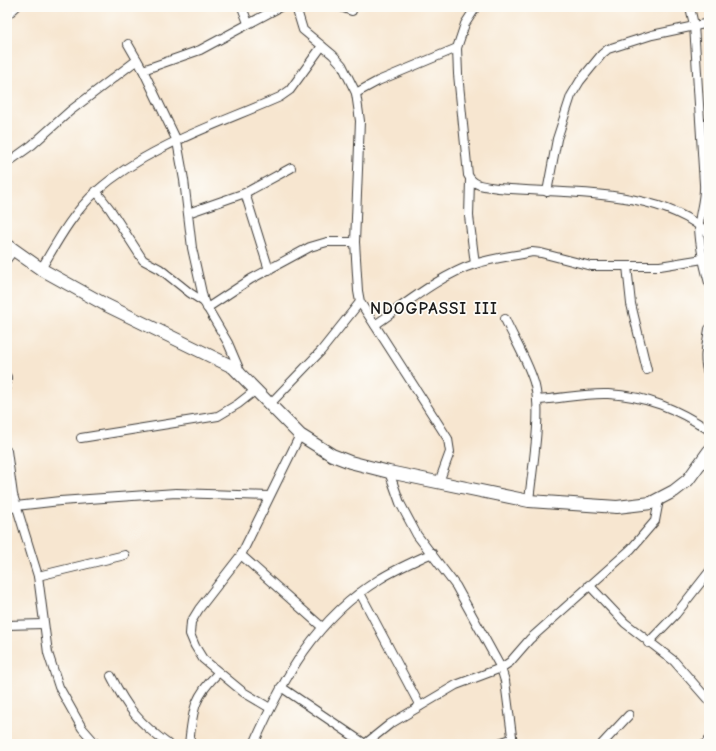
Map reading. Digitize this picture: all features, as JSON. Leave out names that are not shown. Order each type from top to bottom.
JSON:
[{"type":"main road","points":[[9,252],[106,305],[227,363],[240,372],[300,436],[332,455],[389,472],[529,501],[617,507],[644,505],[659,500],[688,480],[707,456]]},
{"type":"street","points":[[7,15],[16,7]]},
{"type":"street","points":[[242,7],[248,23]]},
{"type":"street","points":[[143,70],[200,50],[225,38],[248,23],[280,7]]},
{"type":"street","points":[[296,7],[303,30],[342,65],[349,76],[356,93],[360,121],[355,242],[360,302],[448,439],[450,452],[440,482]]},
{"type":"street","points":[[341,7],[352,11]]},
{"type":"street","points":[[475,264],[469,216],[470,180],[468,175],[458,81],[457,48],[465,24],[476,7]]},
{"type":"street","points":[[690,7],[694,24],[707,195],[699,224],[703,260],[709,283]]},
{"type":"street","points":[[547,192],[557,139],[571,96],[580,81],[602,54],[608,49],[630,42],[694,24],[709,22]]},
{"type":"street","points":[[128,44],[143,70],[177,141],[184,180],[192,248],[206,305],[228,343],[240,372]]},
{"type":"street","points":[[40,269],[73,218],[96,191],[138,160],[177,141],[280,98],[290,90],[322,46]]},
{"type":"street","points":[[356,93],[378,81],[427,61],[443,52],[457,48]]},
{"type":"street","points":[[7,163],[32,145],[70,111],[137,60]]},
{"type":"street","points":[[188,213],[244,193],[291,168]]},
{"type":"street","points":[[470,180],[479,185],[615,197],[662,206],[684,215],[699,224],[709,234]]},
{"type":"street","points":[[96,191],[110,209],[143,260],[160,269],[206,305]]},
{"type":"street","points":[[244,193],[269,270]]},
{"type":"street","points":[[206,305],[318,244],[355,242]]},
{"type":"street","points":[[375,325],[435,284],[475,264],[532,252],[541,252],[591,266],[660,266],[703,260]]},
{"type":"street","points":[[626,266],[631,304],[647,370]]},
{"type":"street","points":[[270,404],[321,351],[360,302]]},
{"type":"street","points":[[505,319],[535,385],[537,400],[536,438],[529,501]]},
{"type":"street","points":[[709,329],[705,365],[709,376]]},
{"type":"street","points":[[7,377],[7,387]]},
{"type":"street","points":[[81,438],[218,416],[238,404],[257,389]]},
{"type":"street","points":[[537,400],[609,394],[660,403],[691,418],[709,430]]},
{"type":"street","points":[[270,708],[243,692],[218,673],[203,659],[190,634],[191,622],[199,609],[241,555],[300,436]]},
{"type":"street","points":[[7,451],[16,506],[38,576],[43,624],[48,653],[59,687],[82,728],[96,744]]},
{"type":"street","points":[[389,472],[400,503],[417,535],[456,586],[501,668],[505,681],[512,741],[496,744]]},
{"type":"street","points":[[7,510],[16,506],[60,501],[176,493],[269,496]]},
{"type":"street","points":[[281,687],[365,744],[390,724],[456,685],[501,668],[510,662],[530,639],[631,549],[651,528],[657,514],[659,500]]},
{"type":"street","points":[[254,744],[281,687],[322,626],[338,610],[380,579],[432,553]]},
{"type":"street","points":[[38,576],[125,554]]},
{"type":"street","points":[[241,555],[322,626]]},
{"type":"street","points":[[648,643],[676,614],[709,572]]},
{"type":"street","points":[[589,585],[625,623],[648,643],[674,661],[709,701]]},
{"type":"street","points":[[360,593],[420,706]]},
{"type":"street","points":[[7,625],[43,624]]},
{"type":"street","points":[[189,744],[195,704],[205,686],[218,673]]},
{"type":"street","points":[[111,676],[131,712],[168,744]]},
{"type":"street","points":[[602,744],[629,715]]},
{"type":"street","points":[[705,744],[709,740]]},
{"type":"district","name":"NDOGPASSI III","points":[[434,308]]}]
